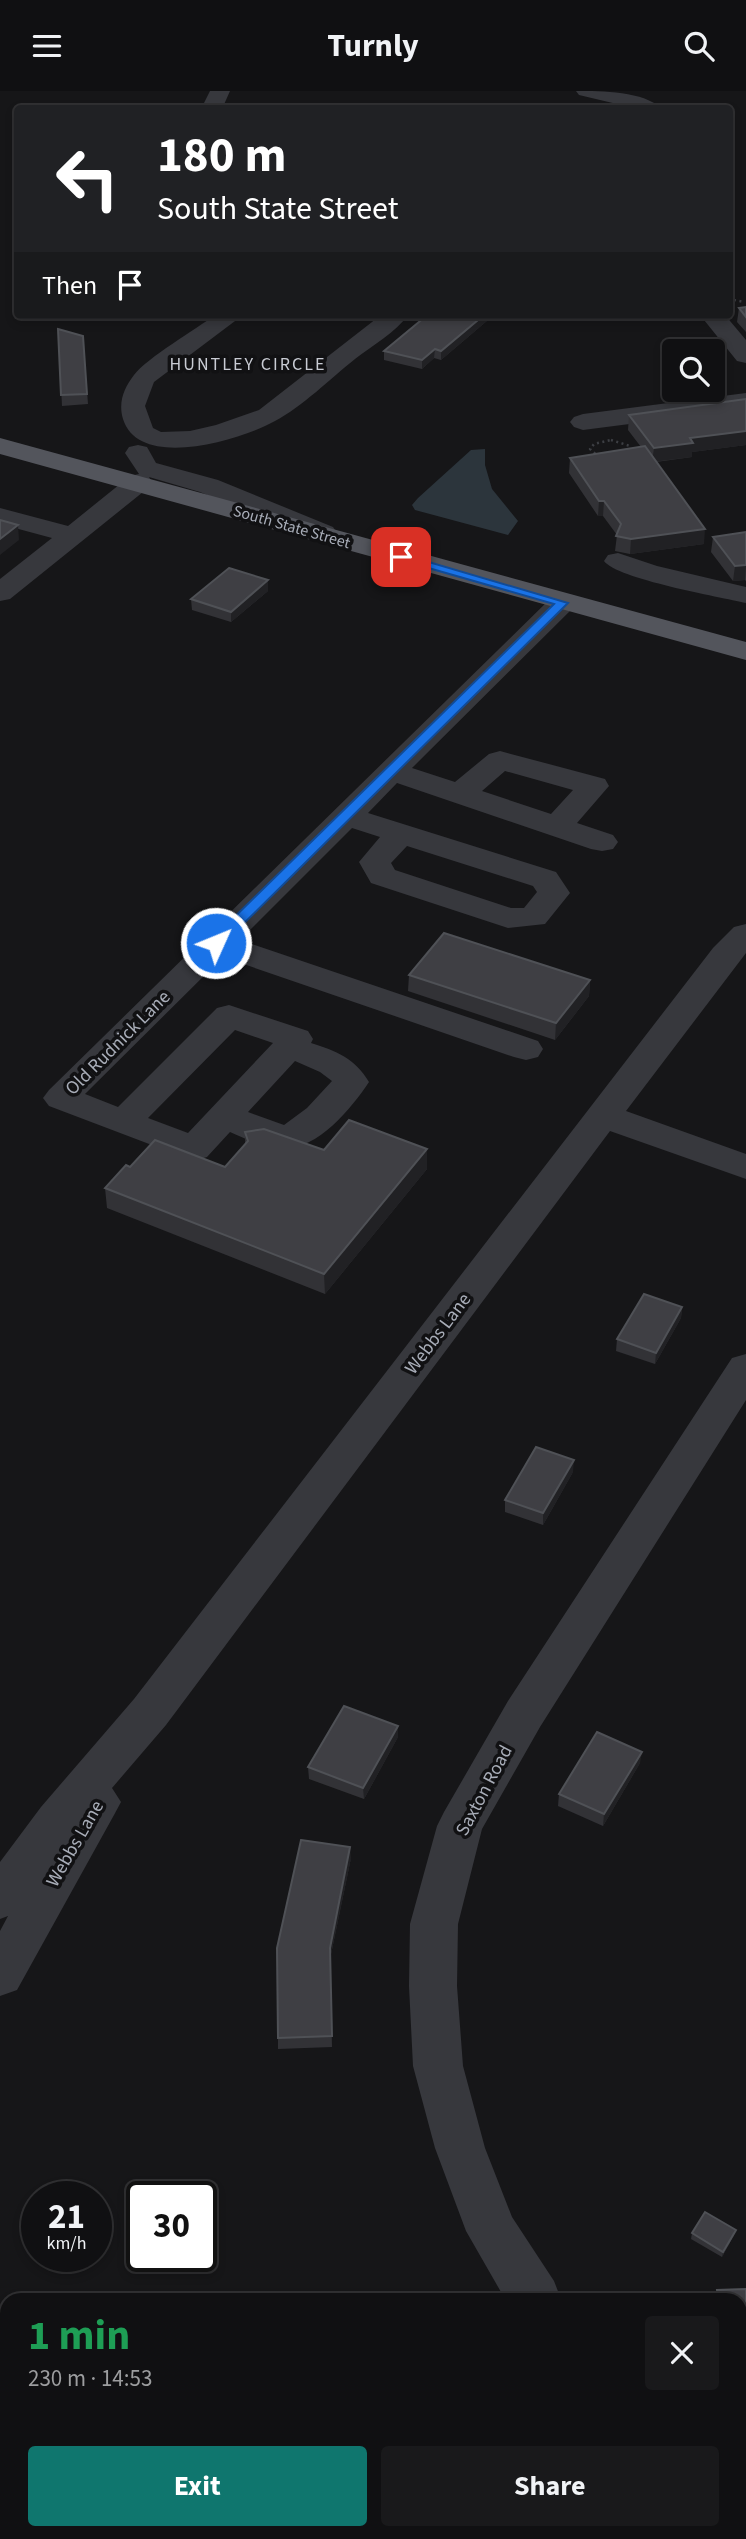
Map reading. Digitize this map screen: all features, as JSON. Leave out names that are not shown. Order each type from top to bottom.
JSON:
[{"type":"main road","name":"South State Street","points":[[2,448],[112,474],[562,603],[746,651]]},
{"type":"main road","points":[[684,635],[746,663]]},
{"type":"street","points":[[586,91],[647,105]]},
{"type":"street","points":[[225,319],[145,377],[133,395],[132,411],[147,446],[146,468],[209,486],[335,538]]},
{"type":"street","points":[[112,474],[147,446],[214,433],[268,415],[366,326],[385,319]]},
{"type":"street","points":[[715,319],[746,356]]},
{"type":"street","points":[[583,422],[746,401]]},
{"type":"street","points":[[0,593],[139,482]]},
{"type":"street","points":[[0,516],[72,535]]},
{"type":"street","points":[[618,561],[648,572],[746,595]]},
{"type":"street","name":"Old Rudnick Lane","points":[[124,1122],[61,1098],[562,603]]},
{"type":"street","points":[[460,794],[500,760],[594,786],[556,827]]},
{"type":"street","points":[[391,771],[602,842]]},
{"type":"street","points":[[346,816],[401,833],[544,879],[554,893],[533,917],[508,918],[382,876],[374,862],[401,833]]},
{"type":"street","name":"Webbs Lane","points":[[0,1899],[57,1821],[150,1712],[602,1115],[735,944],[746,916]]},
{"type":"street","points":[[216,943],[526,1049]]},
{"type":"street","points":[[229,1016],[296,1039],[288,1047],[225,1116],[194,1149],[124,1122],[229,1016]]},
{"type":"street","points":[[225,1116],[283,1137],[295,1135],[307,1128],[351,1082],[348,1073],[338,1067],[288,1047]]},
{"type":"street","points":[[602,1115],[746,1167]]},
{"type":"street","name":"Saxton Road","points":[[531,2293],[492,2231],[456,2136],[438,2066],[433,1986],[434,1924],[460,1826],[524,1714],[746,1368]]},
{"type":"street","name":"Webbs Lane","points":[[0,1975],[150,1712]]},
{"type":"path","points":[[734,300],[745,301],[745,308]]},
{"type":"path","points":[[595,456],[591,446],[611,440],[630,446],[632,450],[629,456]]},
{"type":"path","points":[[585,459],[595,456],[614,460],[629,456],[639,460]]},
{"type":"shaded area","points":[[485,449],[485,465],[492,489],[518,521],[508,535],[415,510],[412,505],[418,498],[471,450]]},
{"type":"building","points":[[746,307],[746,317],[739,308]]},
{"type":"building","points":[[423,319],[479,319],[441,351],[435,349],[422,360],[384,351]]},
{"type":"building","points":[[58,329],[83,336],[87,394],[61,395]]},
{"type":"building","points":[[746,399],[746,431],[690,438],[693,443],[654,448],[629,415],[725,402]]},
{"type":"building","points":[[645,446],[705,529],[631,539],[616,536],[621,524],[604,501],[599,501],[570,458]]},
{"type":"building","points":[[0,520],[18,525],[0,539]]},
{"type":"building","points":[[746,532],[746,565],[735,566],[713,537]]},
{"type":"building","points":[[229,568],[268,580],[231,612],[191,599]]},
{"type":"building","points":[[444,933],[590,980],[556,1023],[409,975]]},
{"type":"building","points":[[349,1120],[427,1149],[324,1274],[105,1188],[126,1165],[130,1167],[155,1140],[225,1167],[248,1141],[245,1132],[264,1129],[324,1150]]},
{"type":"building","points":[[644,1294],[682,1307],[656,1353],[617,1339]]},
{"type":"building","points":[[536,1447],[574,1460],[543,1513],[505,1500]]},
{"type":"building","points":[[344,1706],[398,1726],[363,1788],[308,1767]]},
{"type":"building","points":[[597,1732],[642,1752],[604,1814],[559,1794]]},
{"type":"building","points":[[301,1840],[350,1847],[330,1948],[332,2036],[278,2038],[277,1948]]},
{"type":"building","points":[[705,2212],[736,2230],[723,2252],[692,2233]]},
{"type":"building","points":[[746,2289],[746,2293],[717,2293],[717,2290]]},
{"type":"district","name":"HUNTLEY CIRCLE","points":[[248,364]]},
{"type":"route","points":[[216,943],[562,603],[401,557]]}]
